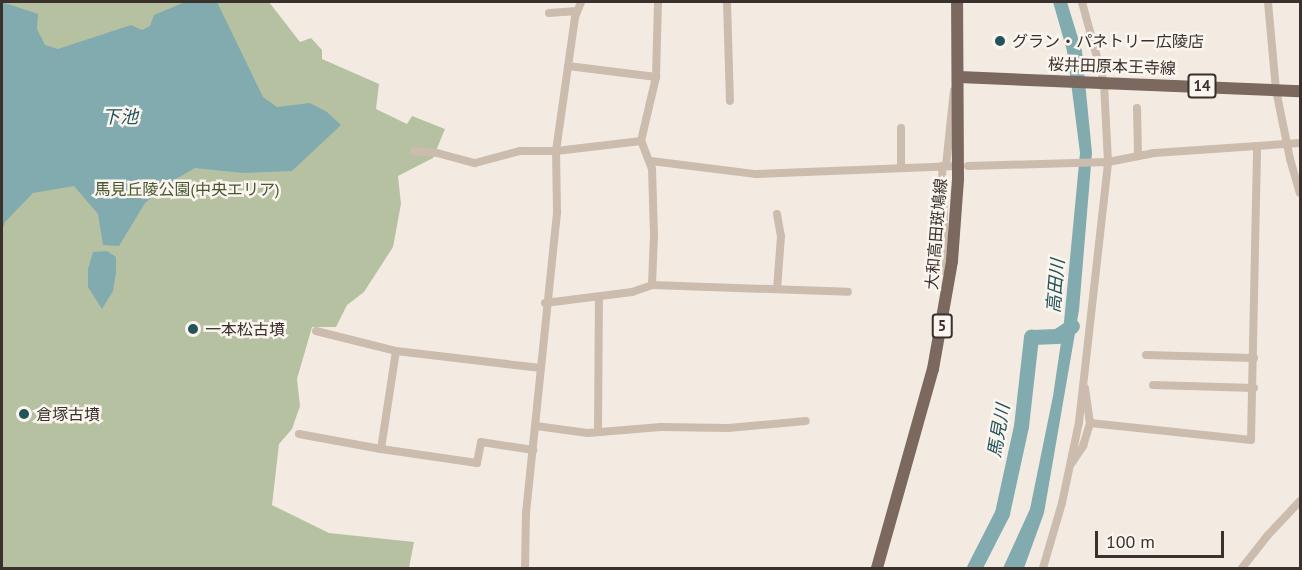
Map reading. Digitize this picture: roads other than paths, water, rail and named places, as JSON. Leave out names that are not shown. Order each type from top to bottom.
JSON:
[{"type":"main road","name":"大和高田斑鳩線","points":[[877,568],[933,369],[947,295],[957,209],[957,2]]},
{"type":"main road","name":"桜井田原本王寺線","points":[[958,77],[1300,91]]},
{"type":"street","points":[[525,568],[526,513],[536,426],[545,303],[557,212],[556,152],[577,11],[581,2]]},
{"type":"street","points":[[652,285],[654,235],[651,161],[641,141],[656,78],[658,2]]},
{"type":"street","points":[[727,2],[730,101]]},
{"type":"street","points":[[1043,568],[1070,467],[1084,386],[1108,162],[1104,83],[1082,2]]},
{"type":"street","points":[[1268,2],[1276,90],[1300,193]]},
{"type":"street","points":[[549,13],[577,11]]},
{"type":"street","points":[[568,66],[656,78]]},
{"type":"street","points":[[947,295],[946,166],[950,106],[958,77]]},
{"type":"street","points":[[1137,108],[1138,156]]},
{"type":"street","points":[[901,128],[901,167]]},
{"type":"street","points":[[414,151],[437,153],[475,163],[520,151],[556,152],[641,141]]},
{"type":"street","points":[[968,166],[1108,162],[1138,156],[1300,143]]},
{"type":"street","points":[[1090,423],[1251,440],[1254,388],[1257,146]]},
{"type":"street","points":[[651,161],[756,174],[946,166]]},
{"type":"street","points":[[777,214],[781,236],[777,289]]},
{"type":"street","points":[[545,303],[599,297],[652,285],[848,292]]},
{"type":"street","points":[[598,432],[599,297]]},
{"type":"street","points":[[316,331],[396,351],[541,368]]},
{"type":"street","points":[[381,449],[396,351]]},
{"type":"street","points":[[1146,354],[1254,358]]},
{"type":"street","points":[[1153,385],[1254,388]]},
{"type":"street","points":[[1070,467],[1083,446],[1090,423],[1088,397],[1084,386]]},
{"type":"street","points":[[536,426],[598,432],[661,427],[728,428],[806,421]]},
{"type":"street","points":[[299,434],[477,463],[481,442],[533,450]]},
{"type":"street","points":[[1242,568],[1268,535],[1300,501]]},
{"type":"water","name":"下池","points":[[2,2],[38,14],[37,29],[45,45],[58,49],[131,25],[142,30],[150,26],[154,15],[185,2],[217,2],[263,97],[277,107],[310,103],[327,112],[341,125],[292,171],[243,173],[195,168],[174,180],[145,203],[119,246],[103,245],[98,214],[74,186],[33,193],[5,222],[2,231]]},
{"type":"water","points":[[1053,2],[1067,2],[1082,51],[1092,153],[1079,310],[1044,513],[1024,568],[1003,568],[1030,509],[1053,396],[1064,322],[1080,153],[1067,51]]},
{"type":"water","points":[[107,251],[116,257],[116,273],[113,291],[102,309],[88,287],[88,269],[93,252]]},
{"type":"waterway","name":"馬見川","points":[[974,568],[1002,513],[1021,426],[1031,337],[1057,336],[1072,326]]},
{"type":"place","name":"グラン・パネトリー広陵店","points":[[1000,41]]},
{"type":"place","name":"一本松古墳","points":[[193,329]]},
{"type":"place","name":"倉塚古墳","points":[[24,414]]},
{"type":"park label","name":"馬見丘陵公園(中央エリア)","points":[[187,189]]},
{"type":"water label","name":"高田川","points":[[1056,286]]}]
